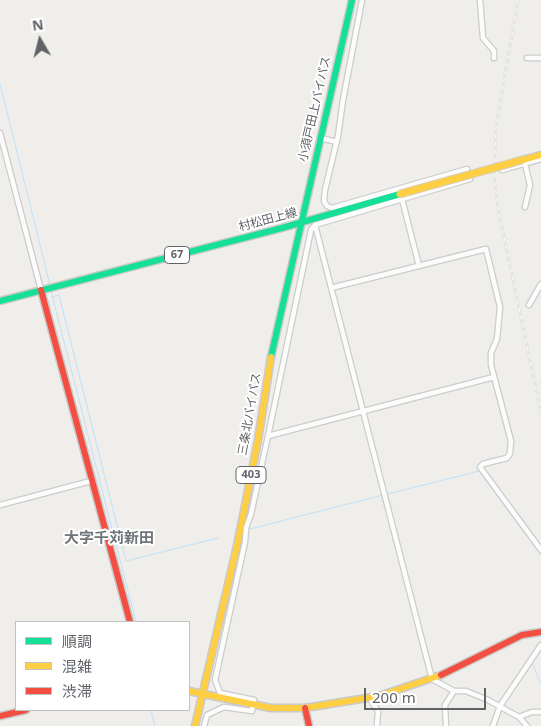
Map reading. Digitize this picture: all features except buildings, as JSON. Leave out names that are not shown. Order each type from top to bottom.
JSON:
[{"type":"main road","name":"小須戸田上バイパス","points":[[300,223],[352,0]]},
{"type":"main road","name":"村松田上線","points":[[0,301],[401,197],[523,162],[541,155]]},
{"type":"main road","name":"三条北バイパス","points":[[195,726],[237,546],[274,346],[300,223]]},
{"type":"main road","points":[[47,288],[91,481],[130,621]]},
{"type":"main road","points":[[190,691],[271,708],[305,708],[370,697],[432,680],[522,635],[541,632]]},
{"type":"main road","points":[[305,708],[309,726]]},
{"type":"main road","points":[[0,716],[22,711]]},
{"type":"street","points":[[204,726],[207,715],[219,709],[230,707],[252,711],[254,700],[220,693],[215,680],[311,230],[315,225],[401,197],[470,179],[467,169],[332,208],[327,206],[324,201],[325,190],[337,142],[362,0]]},
{"type":"street","points":[[480,0],[482,38],[494,51],[494,58]]},
{"type":"street","points":[[526,58],[541,58]]},
{"type":"street","points":[[0,133],[47,288]]},
{"type":"street","points":[[320,138],[337,142]]},
{"type":"street","points":[[0,157],[6,155]]},
{"type":"street","points":[[502,170],[523,162],[541,160]]},
{"type":"street","points":[[523,162],[530,185],[525,207]]},
{"type":"street","points":[[401,197],[419,266]]},
{"type":"street","points":[[315,225],[432,680],[454,691],[466,691],[500,706],[519,718],[527,726]]},
{"type":"street","points":[[331,288],[486,249],[500,307],[497,339],[491,353],[494,378],[511,441],[510,453],[507,458],[482,464],[480,467],[541,550]]},
{"type":"street","points":[[529,305],[541,284]]},
{"type":"street","points":[[268,436],[494,378]]},
{"type":"street","points":[[0,505],[91,481]]},
{"type":"street","points":[[493,726],[500,706],[541,645]]},
{"type":"street","points":[[446,726],[446,705],[454,691]]},
{"type":"street","points":[[370,697],[378,710],[377,726]]},
{"type":"street","points":[[519,718],[532,712],[541,712]]},
{"type":"waterway","points":[[0,84],[50,285]]},
{"type":"waterway","points":[[51,291],[136,621]]},
{"type":"waterway","points":[[52,297],[59,295],[126,561],[218,538]]},
{"type":"waterway","points":[[387,494],[479,471],[541,555]]},
{"type":"waterway","points":[[250,529],[383,495]]},
{"type":"waterway","points":[[541,650],[532,663],[541,684]]},
{"type":"waterway","points":[[151,711],[155,726]]},
{"type":"railway","points":[[518,0],[496,127],[494,175],[498,209],[541,412]]},
{"type":"traffic: fast","points":[[271,357],[352,0]]},
{"type":"traffic: fast","points":[[0,301],[282,228],[400,194]]},
{"type":"traffic: slow","points":[[522,160],[541,155]]},
{"type":"traffic: slow","points":[[400,194],[522,160]]},
{"type":"traffic: slow","points":[[195,726],[237,546],[258,440],[271,357]]},
{"type":"traffic: slow","points":[[190,691],[271,708],[305,708],[379,696],[441,675]]},
{"type":"traffic: jam","points":[[41,290],[130,621]]},
{"type":"traffic: jam","points":[[441,675],[522,635],[541,632]]},
{"type":"traffic: jam","points":[[305,708],[309,726]]},
{"type":"traffic: jam","points":[[0,716],[22,711]]},
{"type":"district","name":"大字千苅新田","points":[[109,539]]}]
